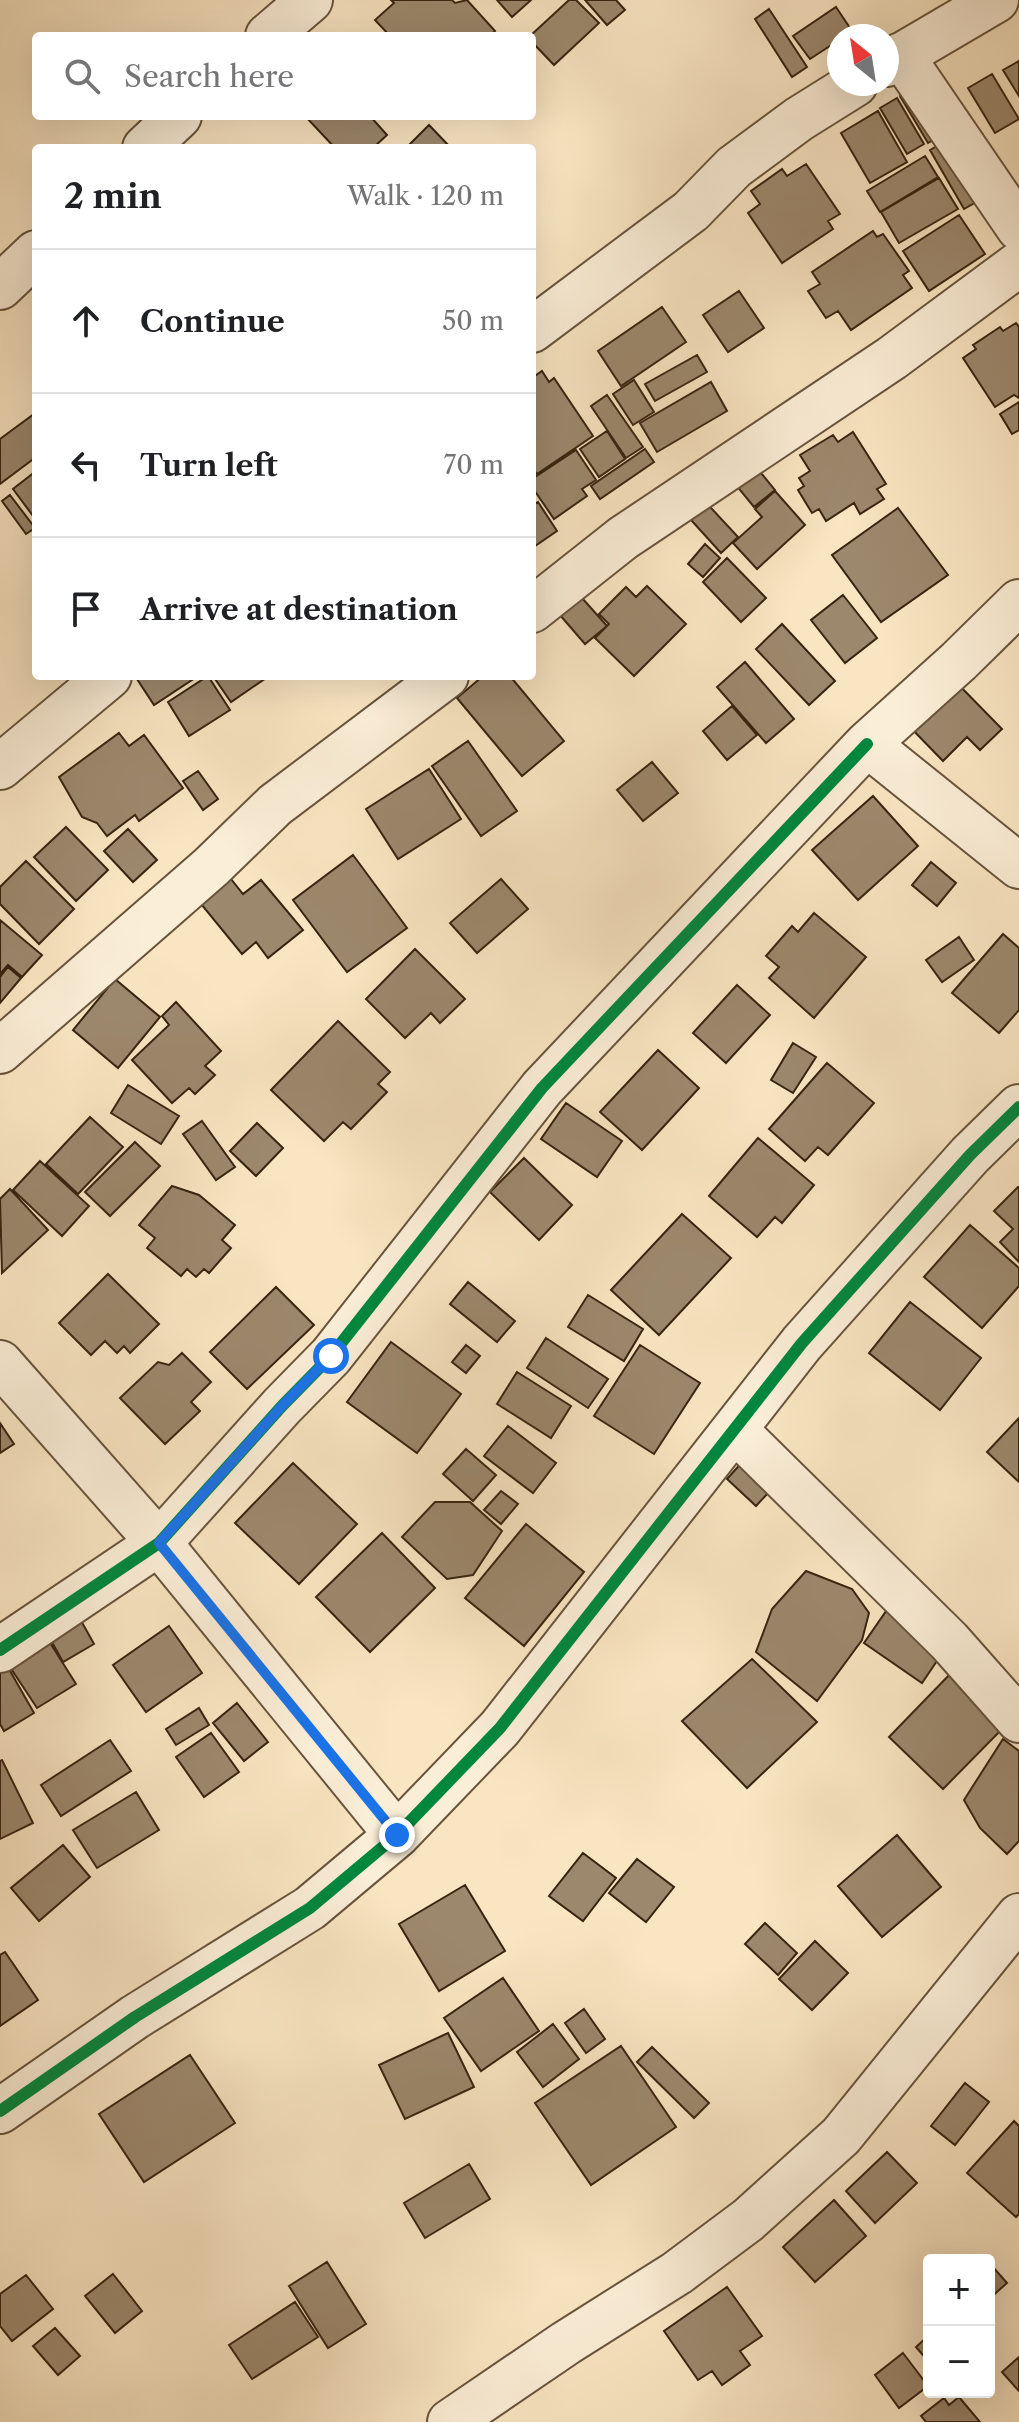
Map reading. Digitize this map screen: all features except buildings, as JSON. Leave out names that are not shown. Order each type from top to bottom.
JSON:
[{"type":"street","points":[[273,32],[310,0]]},
{"type":"street","points":[[899,56],[996,0]]},
{"type":"street","points":[[899,66],[1019,228]]},
{"type":"street","points":[[536,327],[691,211],[734,167],[836,96]]},
{"type":"street","points":[[149,144],[175,120]]},
{"type":"street","points":[[0,287],[32,257]]},
{"type":"street","points":[[536,607],[623,538],[892,358],[1019,264]]},
{"type":"street","points":[[0,1650],[159,1543],[331,1356],[542,1088],[867,744],[1019,602]]},
{"type":"street","points":[[0,767],[104,680]]},
{"type":"street","points":[[0,1051],[211,867],[275,805],[441,680]]},
{"type":"street","points":[[867,744],[1019,866]]},
{"type":"street","points":[[0,2111],[135,2017],[310,1908],[397,1835],[500,1728],[802,1343],[970,1155],[1019,1107]]},
{"type":"street","points":[[0,1363],[159,1543],[397,1835]]},
{"type":"street","points":[[735,1430],[949,1641],[1019,1720]]},
{"type":"street","points":[[450,2422],[677,2273],[748,2220],[841,2136],[1019,1916]]},
{"type":"cycle path","points":[[0,1650],[159,1543],[331,1356],[542,1088],[867,744]]},
{"type":"cycle path","points":[[0,2111],[135,2017],[310,1908],[397,1835],[500,1728],[802,1343],[970,1155],[1019,1107]]},
{"type":"route","points":[[331,1356],[159,1543],[397,1835]]}]
